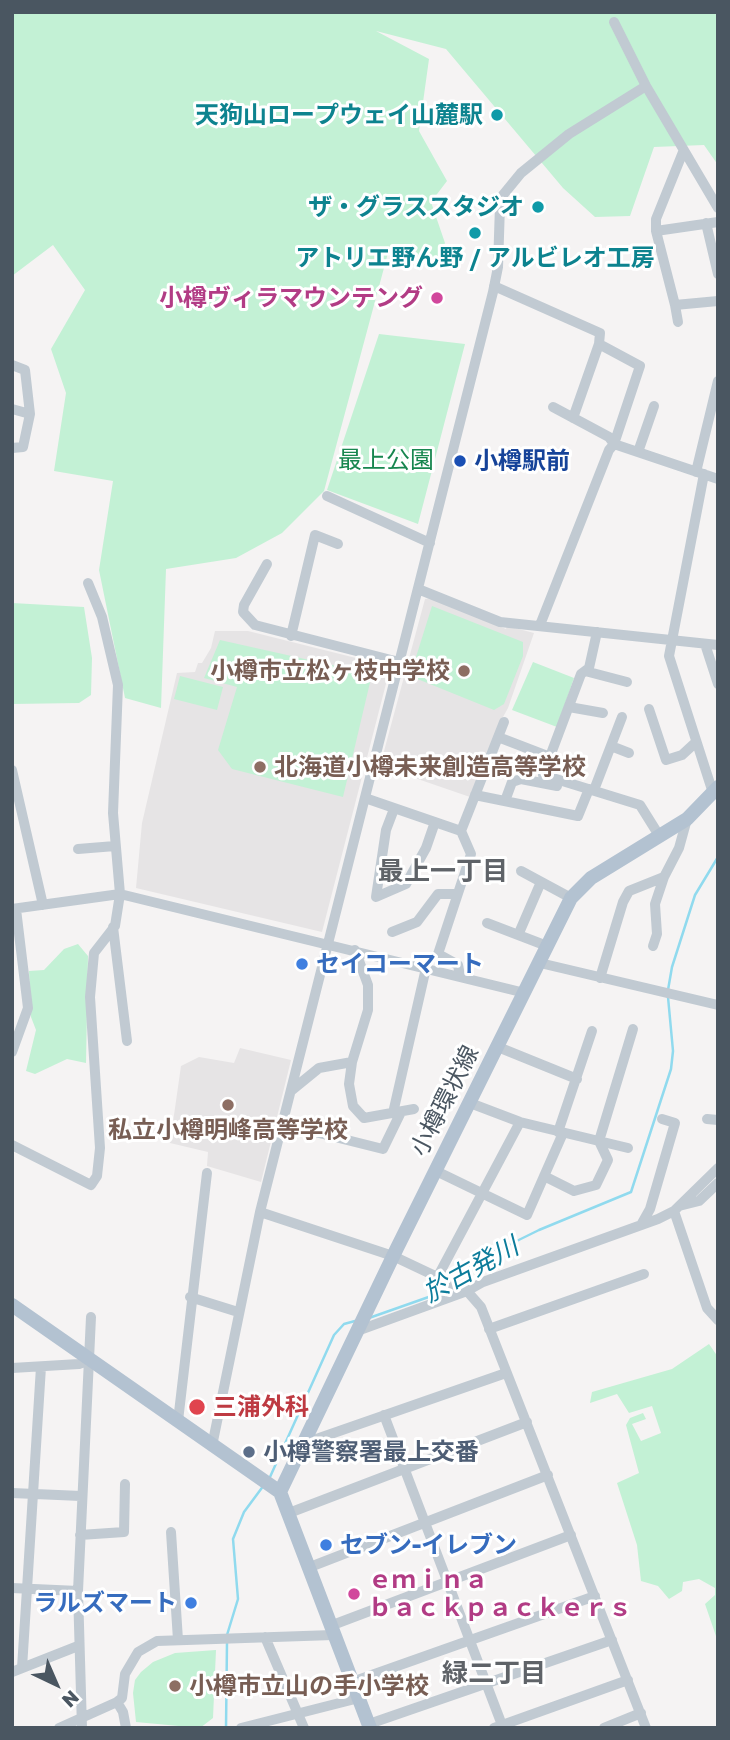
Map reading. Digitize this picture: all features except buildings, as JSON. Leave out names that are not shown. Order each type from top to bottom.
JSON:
[{"type":"main road","name":"小樽環状線","points":[[271,1486],[302,1444],[571,898],[591,878],[687,819],[715,790]]},
{"type":"main road","points":[[12,1305],[271,1486],[289,1513],[369,1726]]},
{"type":"street","points":[[614,22],[682,152],[718,208]]},
{"type":"street","points":[[212,1446],[237,1312],[260,1212],[494,286],[499,248],[497,216],[503,195],[521,173],[569,134],[646,86]]},
{"type":"street","points":[[678,322],[656,231],[656,219],[682,152]]},
{"type":"street","points":[[656,231],[718,222]]},
{"type":"street","points":[[706,223],[718,274]]},
{"type":"street","points":[[494,286],[600,333],[573,418]]},
{"type":"street","points":[[675,305],[718,301]]},
{"type":"street","points":[[540,625],[609,450],[614,444],[640,366],[598,344]]},
{"type":"street","points":[[12,365],[25,370],[30,414],[23,447],[12,448]]},
{"type":"street","points":[[715,790],[695,743],[669,656],[718,381]]},
{"type":"street","points":[[638,452],[654,406]]},
{"type":"street","points":[[553,407],[609,437],[614,444],[718,478]]},
{"type":"street","points":[[12,409],[30,414]]},
{"type":"street","points":[[327,496],[430,542]]},
{"type":"street","points":[[291,636],[315,535],[338,544]]},
{"type":"street","points":[[267,564],[249,593],[243,612],[255,625],[399,662]]},
{"type":"street","points":[[88,583],[102,617],[118,685],[113,813],[120,894],[113,927],[127,1041]]},
{"type":"street","points":[[418,589],[500,622],[718,645]]},
{"type":"street","points":[[597,632],[589,668],[585,671],[569,707],[543,775],[640,805],[660,837]]},
{"type":"street","points":[[705,644],[718,684]]},
{"type":"street","points":[[585,671],[627,682]]},
{"type":"street","points":[[569,707],[603,713]]},
{"type":"street","points":[[649,709],[666,760],[682,755],[695,743]]},
{"type":"street","points":[[475,795],[578,816],[622,718]]},
{"type":"street","points":[[460,976],[457,965],[438,954],[471,854],[461,831],[504,722]]},
{"type":"street","points":[[498,737],[550,757]]},
{"type":"street","points":[[611,746],[629,754]]},
{"type":"street","points":[[12,770],[43,905]]},
{"type":"street","points":[[505,801],[512,782],[521,779],[560,786],[562,781]]},
{"type":"street","points":[[365,798],[461,831]]},
{"type":"street","points":[[394,809],[386,830],[376,897],[406,884],[426,848],[435,822]]},
{"type":"street","points":[[653,946],[657,934],[656,904],[664,877],[679,848],[687,819]]},
{"type":"street","points":[[78,849],[115,846]]},
{"type":"street","points":[[521,871],[571,898]]},
{"type":"street","points":[[600,978],[629,891],[664,877]]},
{"type":"street","points":[[519,933],[541,881]]},
{"type":"street","points":[[12,1052],[28,1008],[14,909],[120,894],[525,993]]},
{"type":"street","points":[[392,932],[417,922],[438,894],[457,894]]},
{"type":"street","points":[[487,923],[519,933],[547,946]]},
{"type":"street","points":[[12,1145],[91,1185],[97,1176],[100,1148],[94,1099],[92,975],[94,953],[113,927]]},
{"type":"street","points":[[355,950],[368,985],[368,1010],[352,1062],[349,1084],[359,1114],[364,1118],[414,1109]]},
{"type":"street","points":[[540,963],[718,1006]]},
{"type":"street","points":[[284,1124],[383,1149],[397,1112],[426,968]]},
{"type":"street","points":[[544,1176],[574,1191],[596,1185],[608,1160],[599,1141],[633,1029]]},
{"type":"street","points":[[436,1171],[527,1215],[560,1133],[592,1031]]},
{"type":"street","points":[[498,1047],[577,1079]]},
{"type":"street","points":[[292,1090],[319,1068],[352,1062]]},
{"type":"street","points":[[470,1103],[520,1122],[628,1148]]},
{"type":"street","points":[[641,1225],[650,1209],[675,1123],[662,1119]]},
{"type":"street","points":[[442,1281],[481,1194],[520,1122]]},
{"type":"street","points":[[675,1209],[718,1168]]},
{"type":"street","points":[[178,1421],[190,1297],[208,1173]]},
{"type":"street","points":[[361,1323],[463,1290],[641,1225],[699,1201],[718,1183]]},
{"type":"street","points":[[675,1209],[706,1308],[718,1320]]},
{"type":"street","points":[[260,1212],[393,1256],[463,1290],[481,1307],[646,1728]]},
{"type":"street","points":[[489,1329],[643,1274]]},
{"type":"street","points":[[190,1297],[237,1312]]},
{"type":"street","points":[[81,1723],[78,1591],[91,1317]]},
{"type":"street","points":[[12,1368],[79,1364],[90,1360]]},
{"type":"street","points":[[41,1367],[27,1589],[17,1670],[78,1646]]},
{"type":"street","points":[[302,1444],[506,1373]]},
{"type":"street","points":[[384,1415],[486,1682],[498,1726],[628,1680]]},
{"type":"street","points":[[289,1513],[527,1422]]},
{"type":"street","points":[[310,1567],[548,1475]]},
{"type":"street","points":[[80,1535],[124,1532],[125,1484]]},
{"type":"street","points":[[12,1493],[81,1496]]},
{"type":"street","points":[[170,1532],[177,1640]]},
{"type":"street","points":[[59,1728],[81,1723],[122,1698],[125,1674],[138,1652],[157,1642],[265,1637],[332,1630],[446,1581],[571,1535]]},
{"type":"street","points":[[12,1588],[78,1591]]},
{"type":"street","points":[[352,1682],[595,1596]]},
{"type":"street","points":[[265,1637],[304,1728]]},
{"type":"street","points":[[369,1726],[486,1682],[612,1640]]},
{"type":"street","points":[[241,1728],[359,1698]]},
{"type":"street","points":[[117,1702],[123,1712],[126,1728]]},
{"type":"street","points":[[604,1728],[641,1713]]},
{"type":"shaded area","name":"小樽市立松ヶ枝中学校","points":[[431,598],[506,629],[507,626],[534,633],[508,708],[498,726],[470,797],[380,766],[425,599]]},
{"type":"shaded area","name":"北海道小樽未来創造高等学校","points":[[215,631],[248,631],[384,665],[388,676],[322,932],[136,888],[142,823],[177,673],[195,672],[198,663],[202,663],[211,648]]},
{"type":"shaded area","name":"私立小樽明峰高等学校","points":[[240,1048],[291,1060],[261,1182],[207,1166],[208,1152],[170,1143],[181,1066],[199,1057],[234,1063]]},
{"type":"green space","points":[[12,12],[718,12],[718,165],[704,145],[654,147],[630,216],[595,217],[563,188],[446,49],[376,31],[429,59],[419,131],[447,181],[431,202],[445,243],[434,268],[388,253],[324,491],[282,533],[236,558],[166,569],[161,708],[125,698],[99,570],[113,481],[54,471],[66,393],[51,349],[85,290],[53,245],[12,276]]},
{"type":"green space","name":"最上公園","points":[[379,334],[465,344],[418,524],[327,490]]},
{"type":"green space","points":[[12,603],[84,607],[92,658],[91,695],[79,703],[12,704]]},
{"type":"green space","points":[[432,606],[523,642],[523,656],[504,704],[494,710],[410,676]]},
{"type":"green space","points":[[220,640],[372,674],[343,797],[232,769],[218,750],[237,687],[204,678]]},
{"type":"green space","points":[[533,662],[574,678],[557,727],[512,710]]},
{"type":"green space","points":[[180,676],[223,687],[217,710],[174,699]]},
{"type":"green space","points":[[78,944],[88,956],[86,1063],[67,1059],[35,1074],[26,1071],[36,1030],[31,1017],[29,971],[44,970],[64,949]]},
{"type":"green space","points":[[709,1344],[718,1357],[718,1642],[705,1604],[715,1595],[715,1588],[699,1579],[683,1582],[682,1591],[669,1599],[658,1586],[641,1581],[637,1545],[617,1483],[639,1473],[626,1425],[630,1418],[643,1413],[646,1419],[632,1424],[641,1441],[661,1433],[652,1406],[629,1413],[617,1394],[590,1403],[592,1392],[672,1369]]},
{"type":"green space","name":"小樽市立山の手小学校","points":[[216,1650],[213,1718],[200,1728],[136,1722],[133,1693],[135,1680],[141,1672],[153,1662],[175,1653]]},
{"type":"waterway","name":"於古発川","points":[[668,990],[672,967],[695,895],[718,857]]},
{"type":"waterway","name":"於古発川","points":[[453,1280],[474,1262],[539,1230],[631,1192],[671,1069],[673,1051],[668,997]]},
{"type":"waterway","name":"於古発川","points":[[369,1318],[440,1293],[449,1285]]},
{"type":"waterway","name":"於古発川","points":[[270,1477],[334,1335],[344,1324],[355,1321]]},
{"type":"waterway","name":"於古発川","points":[[227,1635],[238,1599],[233,1539],[244,1512],[264,1485]]},
{"type":"waterway","name":"於古発川","points":[[226,1728],[227,1642]]},
{"type":"place","name":"天狗山ロープウェイ山麓駅","points":[[497,115]]},
{"type":"place","name":"ザ・グラススタジオ","points":[[538,207]]},
{"type":"place","name":"アトリエ野ん野 / アルビレオ工房","points":[[475,233]]},
{"type":"place","name":"小樽ヴィラマウンテング","points":[[437,298]]},
{"type":"place","name":"小樽駅前","points":[[460,461]]},
{"type":"place","name":"小樽市立松ヶ枝中学校","points":[[464,671]]},
{"type":"place","name":"北海道小樽未来創造高等学校","points":[[260,767]]},
{"type":"place","name":"セイコーマート","points":[[302,964]]},
{"type":"place","name":"私立小樽明峰高等学校","points":[[228,1105]]},
{"type":"place","name":"三浦外科","points":[[197,1407]]},
{"type":"place","name":"小樽警察署最上交番","points":[[249,1452]]},
{"type":"place","name":"セブン-イレブン","points":[[326,1545]]},
{"type":"place","name":"ｅｍｉｎａ ｂａｃｋｐａｃｋｅｒｓ","points":[[354,1594]]},
{"type":"place","name":"ラルズマート","points":[[191,1603]]},
{"type":"place","name":"小樽市立山の手小学校","points":[[175,1686]]},
{"type":"district","name":"最上一丁目","points":[[443,872]]},
{"type":"district","name":"緑二丁目","points":[[494,1674]]}]
